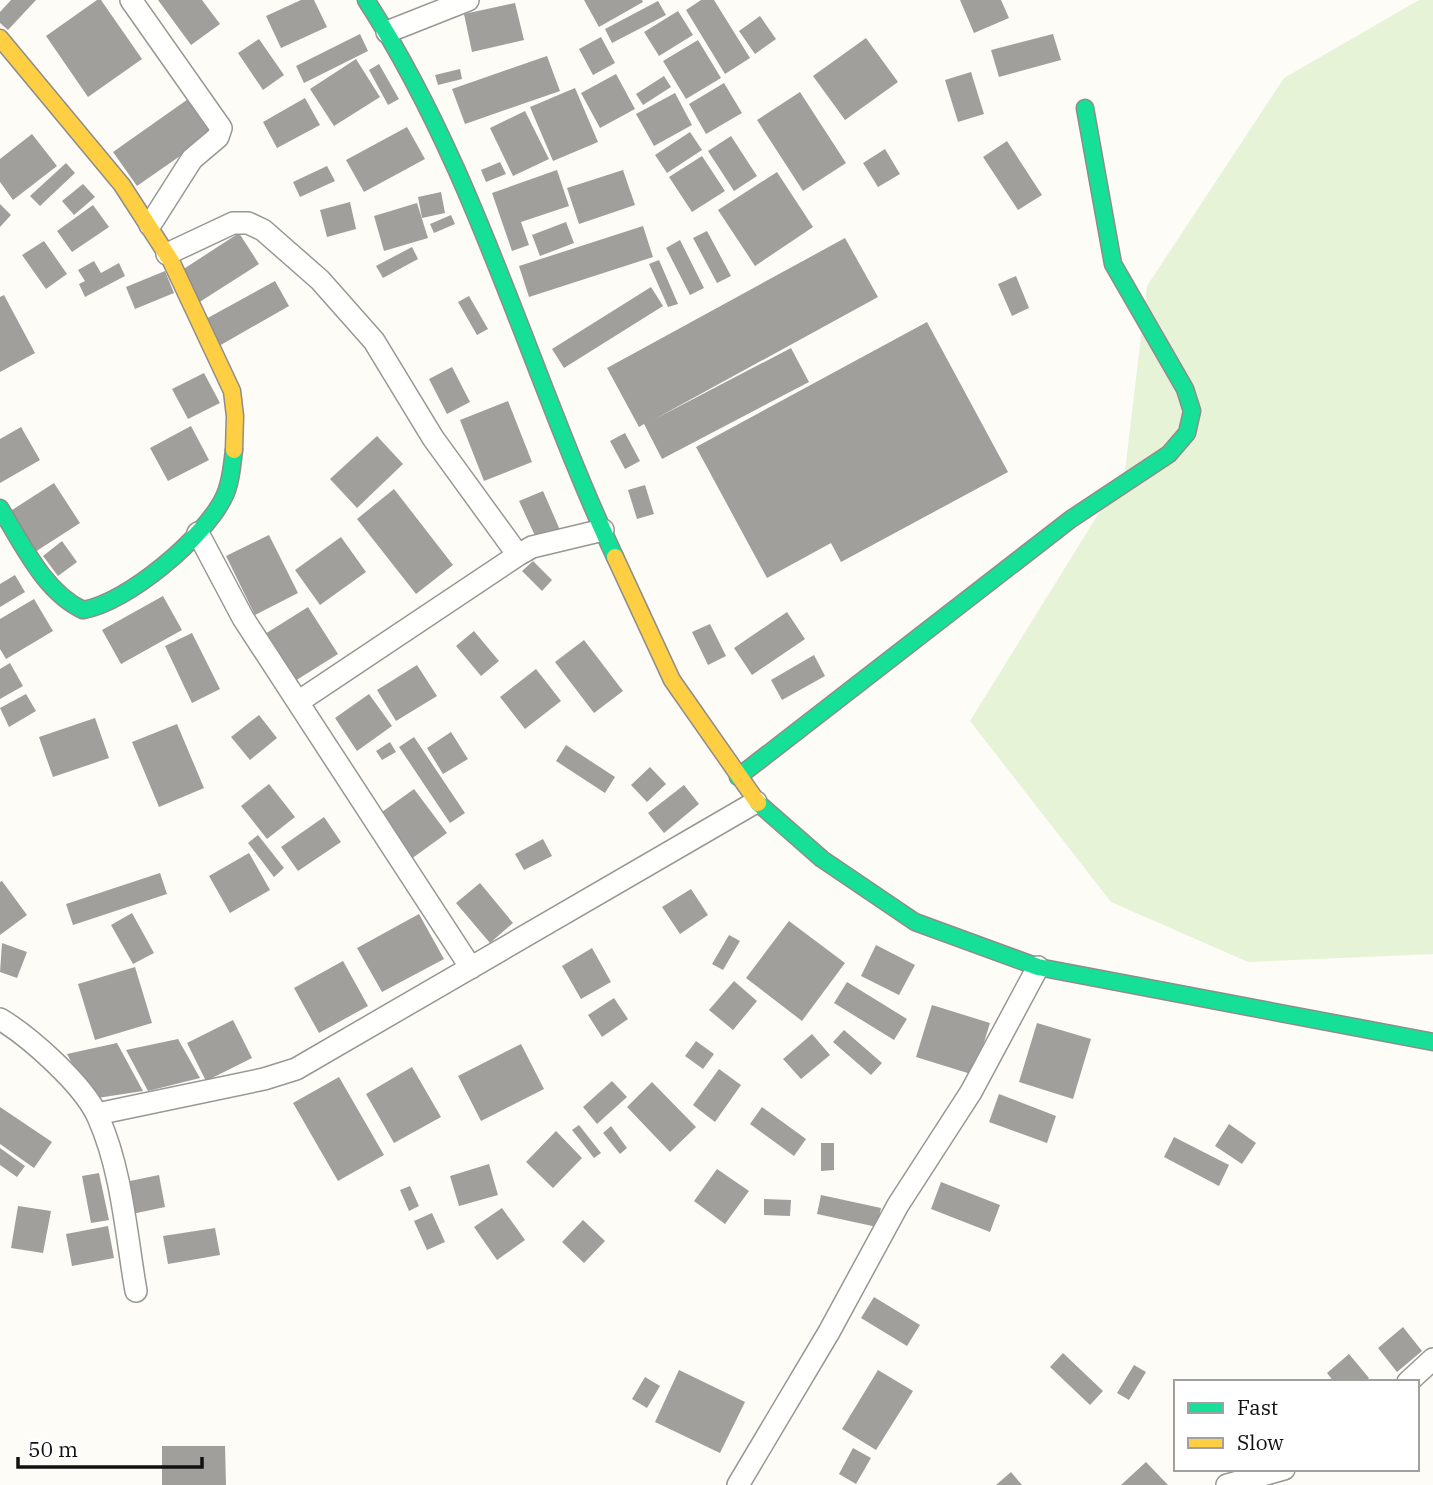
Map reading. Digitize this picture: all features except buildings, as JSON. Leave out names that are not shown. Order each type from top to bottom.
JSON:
[{"type":"street","points":[[131,0],[221,128],[218,137],[192,159],[150,225]]},
{"type":"street","points":[[366,0],[387,32],[460,176],[577,476],[672,680],[756,802],[822,859],[915,922],[1038,967],[1433,1041]]},
{"type":"street","points":[[387,32],[468,0]]},
{"type":"street","points":[[0,38],[120,183],[150,225],[195,306],[235,405],[231,468],[225,496],[215,514],[155,571],[97,608],[85,610],[74,606],[58,591],[26,550],[0,508]]},
{"type":"street","points":[[738,777],[1071,519],[1169,454],[1187,433],[1192,411],[1185,389],[1113,264],[1084,108]]},
{"type":"street","points":[[167,254],[233,223],[248,223],[263,230],[320,280],[374,341],[433,438],[518,555]]},
{"type":"street","points":[[298,702],[532,547],[603,530]]},
{"type":"street","points":[[198,533],[243,618],[471,968]]},
{"type":"street","points":[[97,1114],[264,1079],[296,1069],[756,802]]},
{"type":"street","points":[[738,1485],[829,1332],[898,1205],[971,1092],[1038,967]]},
{"type":"street","points":[[0,1019],[47,1054],[97,1114],[115,1170],[136,1291]]},
{"type":"street","points":[[1410,1380],[1433,1359]]},
{"type":"street","points":[[1227,1485],[1277,1471]]},
{"type":"green space","points":[[1419,0],[1433,0],[1433,954],[1248,962],[1111,902],[970,721],[1125,471],[1147,286],[1284,78]]},
{"type":"traffic: fast","points":[[366,0],[405,65],[440,133],[615,557]]},
{"type":"traffic: fast","points":[[738,777],[1071,519],[1169,454],[1187,433],[1192,411],[1185,389],[1113,264],[1085,108]]},
{"type":"traffic: fast","points":[[0,508],[45,579],[69,602],[83,610],[101,605],[142,582],[200,531],[224,497],[234,450]]},
{"type":"traffic: fast","points":[[758,803],[822,859],[915,922],[1038,967],[1433,1042]]},
{"type":"traffic: slow","points":[[0,38],[122,185],[171,261],[232,391],[235,416],[234,450]]},
{"type":"traffic: slow","points":[[615,557],[672,680],[758,803]]}]
